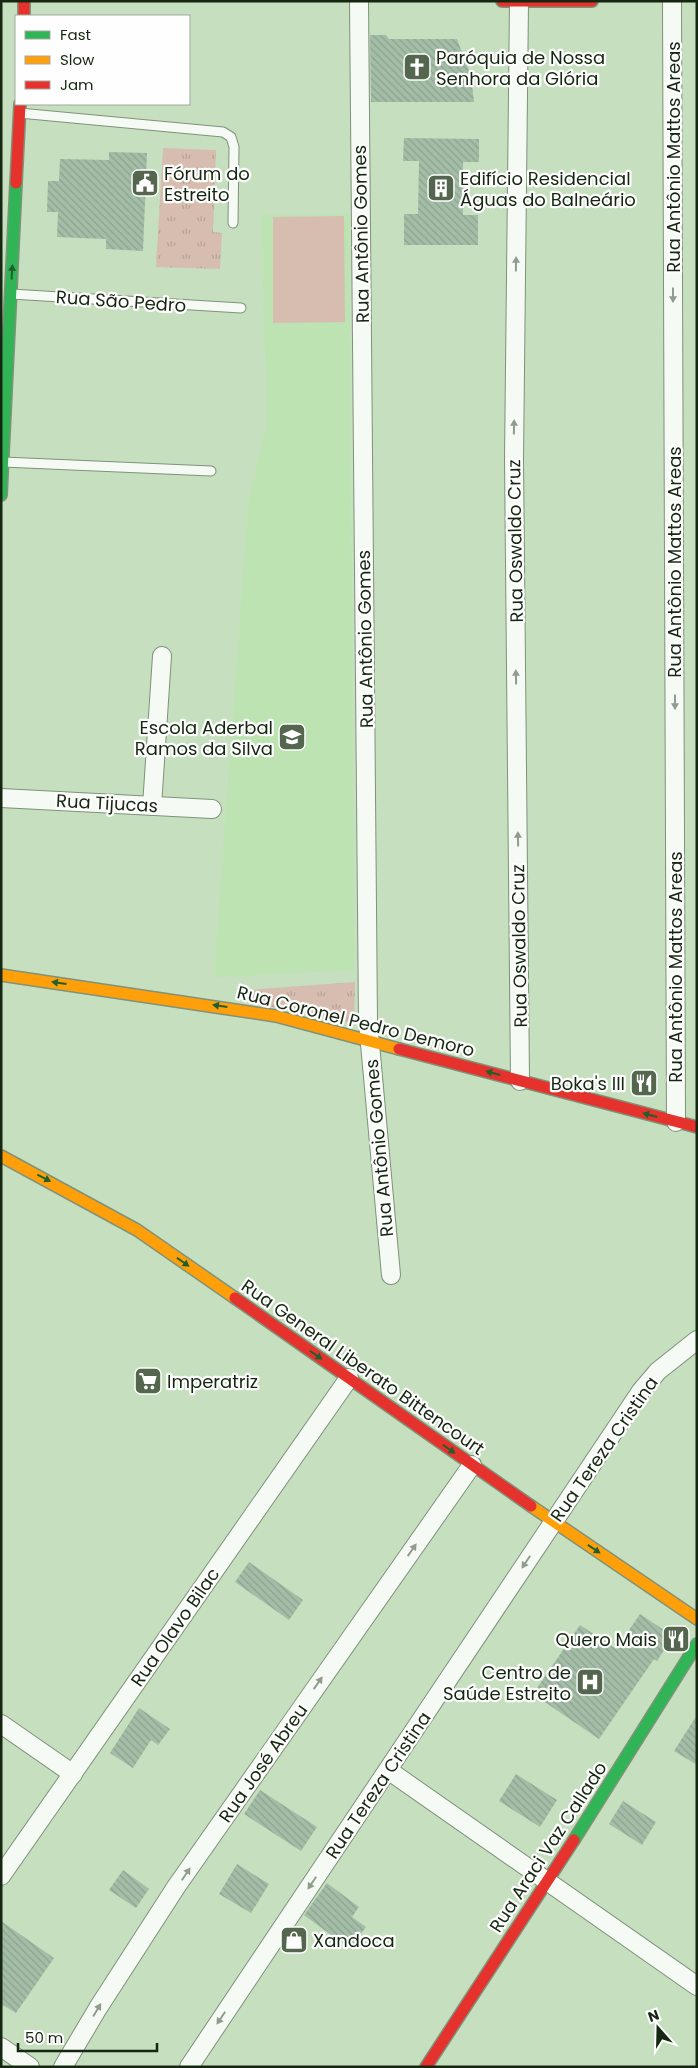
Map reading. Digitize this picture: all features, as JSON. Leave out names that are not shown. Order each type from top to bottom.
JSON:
[{"type":"main road","points":[[24,1],[24,15]]},
{"type":"main road","points":[[513,2],[592,1]]},
{"type":"main road","points":[[1,496],[6,294],[19,108]]},
{"type":"main road","name":"Rua Coronel Pedro Demoro","points":[[1,974],[252,1012],[370,1040],[697,1127]]},
{"type":"main road","name":"Rua General Liberato Bittencourt","points":[[1,1156],[137,1230],[554,1522],[697,1619]]},
{"type":"main road","name":"Rua Araci Vaz Callado","points":[[432,2065],[697,1644]]},
{"type":"street","name":"Rua Antônio Gomes","points":[[359,1],[370,1040],[391,1275]]},
{"type":"street","name":"Rua Antônio Mattos Areas","points":[[672,1],[676,1122]]},
{"type":"street","name":"Rua Oswaldo Cruz","points":[[513,2],[514,460],[520,1081]]},
{"type":"street","points":[[152,806],[162,656]]},
{"type":"street","name":"Rua Tijucas","points":[[1,798],[212,809]]},
{"type":"street","name":"Rua Tereza Cristina","points":[[189,2067],[641,1391],[658,1371],[697,1340]]},
{"type":"street","name":"Rua Olavo Bilac","points":[[1,1876],[349,1378]]},
{"type":"street","name":"Rua José Abreu","points":[[63,2067],[113,1984],[176,1887],[472,1465]]},
{"type":"street","points":[[1,1724],[72,1774]]},
{"type":"street","points":[[388,1770],[697,1986]]},
{"type":"street","points":[[1,2047],[30,2067]]},
{"type":"lane","points":[[19,108],[223,132],[231,137],[234,147],[233,223]]},
{"type":"lane","name":"Rua São Pedro","points":[[6,294],[241,308]]},
{"type":"lane","points":[[3,462],[211,471]]},
{"type":"shaded area","name":"Escola Aderbal Ramos da Silva","points":[[349,214],[354,970],[214,977],[248,504],[267,422],[261,215]]},
{"type":"green space","points":[[163,148],[216,150],[213,232],[222,233],[220,269],[156,267]]},
{"type":"green space","points":[[344,216],[345,322],[273,323],[273,217]]},
{"type":"green space","points":[[355,982],[354,1024],[248,1002],[246,996],[249,990]]},
{"type":"building","name":"Paróquia de Nossa Senhora da Glória","points":[[370,35],[386,35],[389,39],[457,39],[471,76],[474,102],[371,102]]},
{"type":"building","name":"Edifício Residencial Águas do Balneário","points":[[404,138],[479,139],[479,162],[463,162],[463,215],[478,215],[478,245],[404,245],[404,214],[418,214],[419,161],[403,161]]},
{"type":"building","points":[[109,152],[147,153],[143,251],[106,249],[106,239],[57,237],[58,212],[47,212],[48,181],[59,181],[60,159],[109,160]]},
{"type":"building","points":[[249,1562],[303,1600],[289,1620],[235,1582]]},
{"type":"building","name":"Centro de Saúde Estreito","points":[[640,1614],[673,1636],[657,1661],[654,1659],[599,1739],[533,1694],[580,1625],[616,1649]]},
{"type":"building","points":[[139,1708],[170,1729],[158,1745],[151,1740],[133,1768],[110,1753]]},
{"type":"building","points":[[697,1715],[697,1765],[674,1751]]},
{"type":"building","points":[[516,1774],[557,1800],[540,1827],[499,1801]]},
{"type":"building","points":[[260,1790],[317,1827],[301,1851],[244,1814]]},
{"type":"building","points":[[623,1801],[656,1822],[642,1845],[609,1824]]},
{"type":"building","points":[[237,1864],[269,1884],[251,1913],[219,1894]]},
{"type":"building","points":[[123,1870],[149,1889],[136,1908],[109,1890]]},
{"type":"building","points":[[327,1883],[359,1907],[352,1917],[366,1927],[350,1949],[304,1915]]},
{"type":"building","points":[[1,1921],[54,1958],[16,2013],[1,2004]]},
{"type":"traffic: fast","points":[[1,495],[16,183]]},
{"type":"traffic: fast","points":[[574,1840],[697,1644]]},
{"type":"traffic: slow","points":[[1,975],[276,1016],[399,1049]]},
{"type":"traffic: slow","points":[[1,1156],[137,1230],[235,1298]]},
{"type":"traffic: slow","points":[[531,1506],[697,1619]]},
{"type":"traffic: jam","points":[[24,1],[24,15]]},
{"type":"traffic: jam","points":[[502,1],[592,1]]},
{"type":"traffic: jam","points":[[16,183],[20,105]]},
{"type":"traffic: jam","points":[[399,1049],[697,1127]]},
{"type":"traffic: jam","points":[[235,1298],[531,1506]]},
{"type":"traffic: jam","points":[[426,2067],[574,1840]]},
{"type":"place","name":"Paróquia de Nossa Senhora da Glória","points":[[417,67]]},
{"type":"place","name":"Fórum do Estreito","points":[[145,183]]},
{"type":"place","name":"Edifício Residencial Águas do Balneário","points":[[441,188]]},
{"type":"place","name":"Escola Aderbal Ramos da Silva","points":[[292,737]]},
{"type":"place","name":"Boka's III","points":[[644,1083]]},
{"type":"place","name":"Imperatriz","points":[[148,1381]]},
{"type":"place","name":"Quero Mais","points":[[676,1639]]},
{"type":"place","name":"Centro de Saúde Estreito","points":[[590,1682]]},
{"type":"place","name":"Xandoca","points":[[294,1940]]}]
